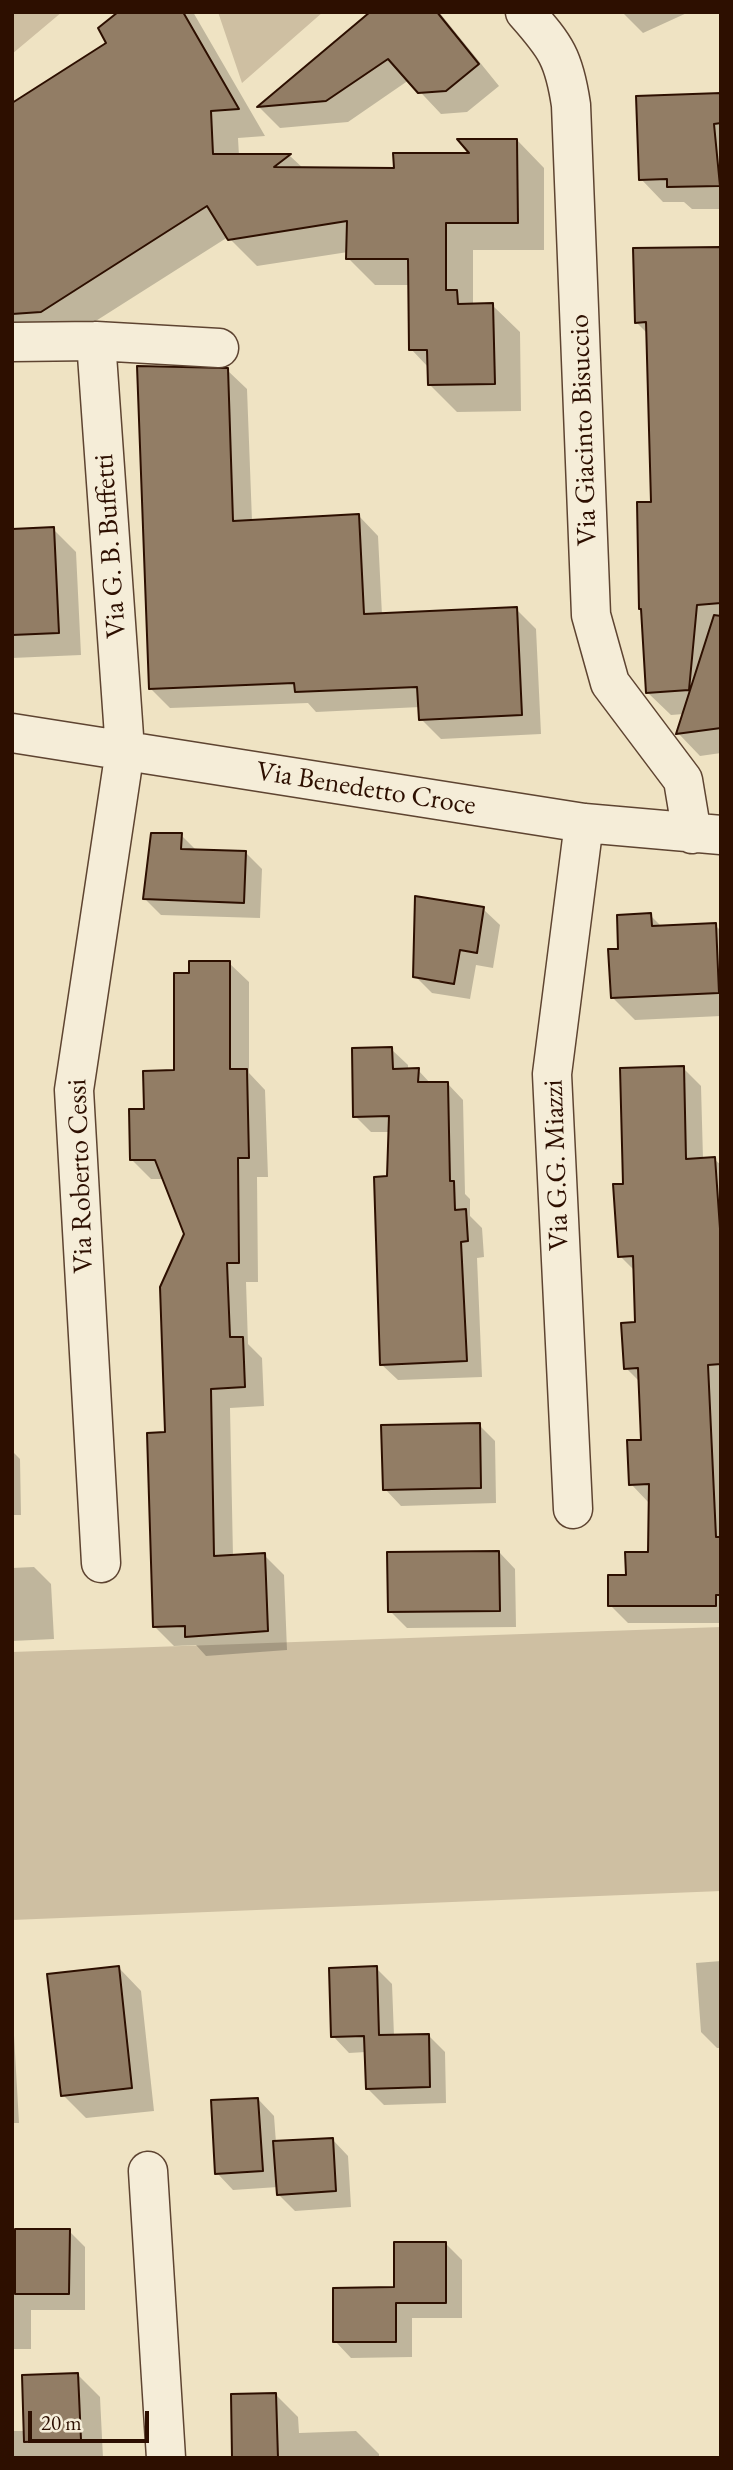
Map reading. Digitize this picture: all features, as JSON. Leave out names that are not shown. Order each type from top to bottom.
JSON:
[{"type":"street","name":"Via Giacinto Bisuccio","points":[[525,12],[554,46],[566,69],[571,105],[591,615],[610,683],[683,780],[707,834]]},
{"type":"street","points":[[12,342],[96,341],[219,348]]},
{"type":"street","name":"Via G. B. Buffetti","points":[[96,341],[125,750]]},
{"type":"street","name":"Via Benedetto Croce","points":[[12,733],[584,823],[707,834]]},
{"type":"street","name":"Via Roberto Cessi","points":[[101,1563],[74,1090],[125,750]]},
{"type":"street","name":"Via G.G. Miazzi","points":[[573,1509],[552,1074],[584,823]]},
{"type":"street","points":[[148,2171],[166,2458]]},
{"type":"shaded area","points":[[12,12],[62,12],[12,54]]},
{"type":"shaded area","points":[[218,12],[323,12],[242,83]]},
{"type":"shaded area","points":[[721,1627],[721,1891],[12,1920],[12,1652]]},
{"type":"building","points":[[118,12],[183,12],[239,109],[211,111],[213,154],[291,154],[274,167],[394,168],[393,153],[469,153],[457,139],[517,139],[518,223],[446,223],[446,290],[457,290],[458,304],[493,303],[495,384],[428,385],[427,350],[409,350],[408,259],[346,259],[347,221],[228,240],[207,206],[41,312],[12,314],[12,103],[106,43],[98,28]]},
{"type":"building","points":[[370,12],[437,12],[479,64],[446,91],[418,93],[388,59],[326,101],[257,107]]},
{"type":"building","points":[[721,93],[721,123],[714,124],[720,186],[667,187],[667,179],[639,180],[636,96]]},
{"type":"building","points":[[721,247],[721,603],[697,605],[689,690],[646,693],[639,609],[637,502],[651,502],[646,322],[635,323],[633,248]]},
{"type":"building","points":[[137,366],[228,368],[233,521],[359,514],[364,614],[517,607],[522,715],[419,720],[417,687],[295,692],[294,683],[149,689]]},
{"type":"building","points":[[54,527],[59,633],[12,635],[12,529]]},
{"type":"building","points":[[714,615],[721,616],[721,728],[676,734]]},
{"type":"building","points":[[151,833],[182,833],[181,849],[246,851],[244,903],[143,899]]},
{"type":"building","points":[[415,896],[484,907],[477,953],[460,950],[454,984],[413,977]]},
{"type":"building","points":[[651,913],[652,926],[716,923],[719,993],[611,998],[608,949],[618,949],[617,915]]},
{"type":"building","points":[[189,961],[230,961],[230,1069],[247,1069],[249,1158],[238,1158],[239,1263],[227,1263],[230,1337],[243,1337],[245,1387],[211,1389],[214,1556],[265,1553],[268,1631],[185,1637],[185,1626],[153,1627],[147,1433],[165,1432],[160,1287],[184,1234],[155,1160],[130,1160],[129,1109],[144,1109],[143,1071],[174,1070],[174,973],[189,973]]},
{"type":"building","points":[[392,1047],[393,1069],[419,1068],[418,1082],[448,1082],[450,1181],[454,1181],[455,1210],[466,1209],[468,1241],[461,1242],[467,1361],[380,1365],[374,1177],[387,1176],[389,1116],[353,1117],[352,1048]]},
{"type":"building","points":[[684,1066],[686,1159],[715,1157],[721,1243],[721,1364],[708,1365],[716,1537],[721,1537],[721,1595],[716,1595],[716,1606],[608,1606],[608,1575],[626,1575],[625,1552],[648,1552],[649,1484],[629,1485],[627,1440],[641,1440],[638,1368],[624,1369],[621,1323],[635,1322],[633,1256],[618,1257],[613,1184],[623,1184],[620,1068]]},
{"type":"building","points":[[480,1423],[481,1488],[383,1490],[381,1425]]},
{"type":"building","points":[[499,1551],[500,1611],[388,1612],[387,1552]]},
{"type":"building","points":[[119,1966],[132,2088],[61,2096],[47,1974]]},
{"type":"building","points":[[377,1966],[379,2035],[429,2034],[430,2087],[366,2089],[364,2036],[331,2037],[329,1968]]},
{"type":"building","points":[[258,2098],[263,2171],[215,2174],[211,2100]]},
{"type":"building","points":[[333,2138],[336,2191],[277,2195],[273,2141]]},
{"type":"building","points":[[15,2229],[70,2229],[69,2294],[15,2294]]},
{"type":"building","points":[[394,2242],[446,2242],[446,2303],[396,2303],[396,2342],[333,2342],[333,2288],[394,2287]]},
{"type":"building","points":[[78,2373],[81,2440],[24,2442],[22,2375]]},
{"type":"building","points":[[276,2393],[278,2458],[232,2458],[231,2394]]}]
